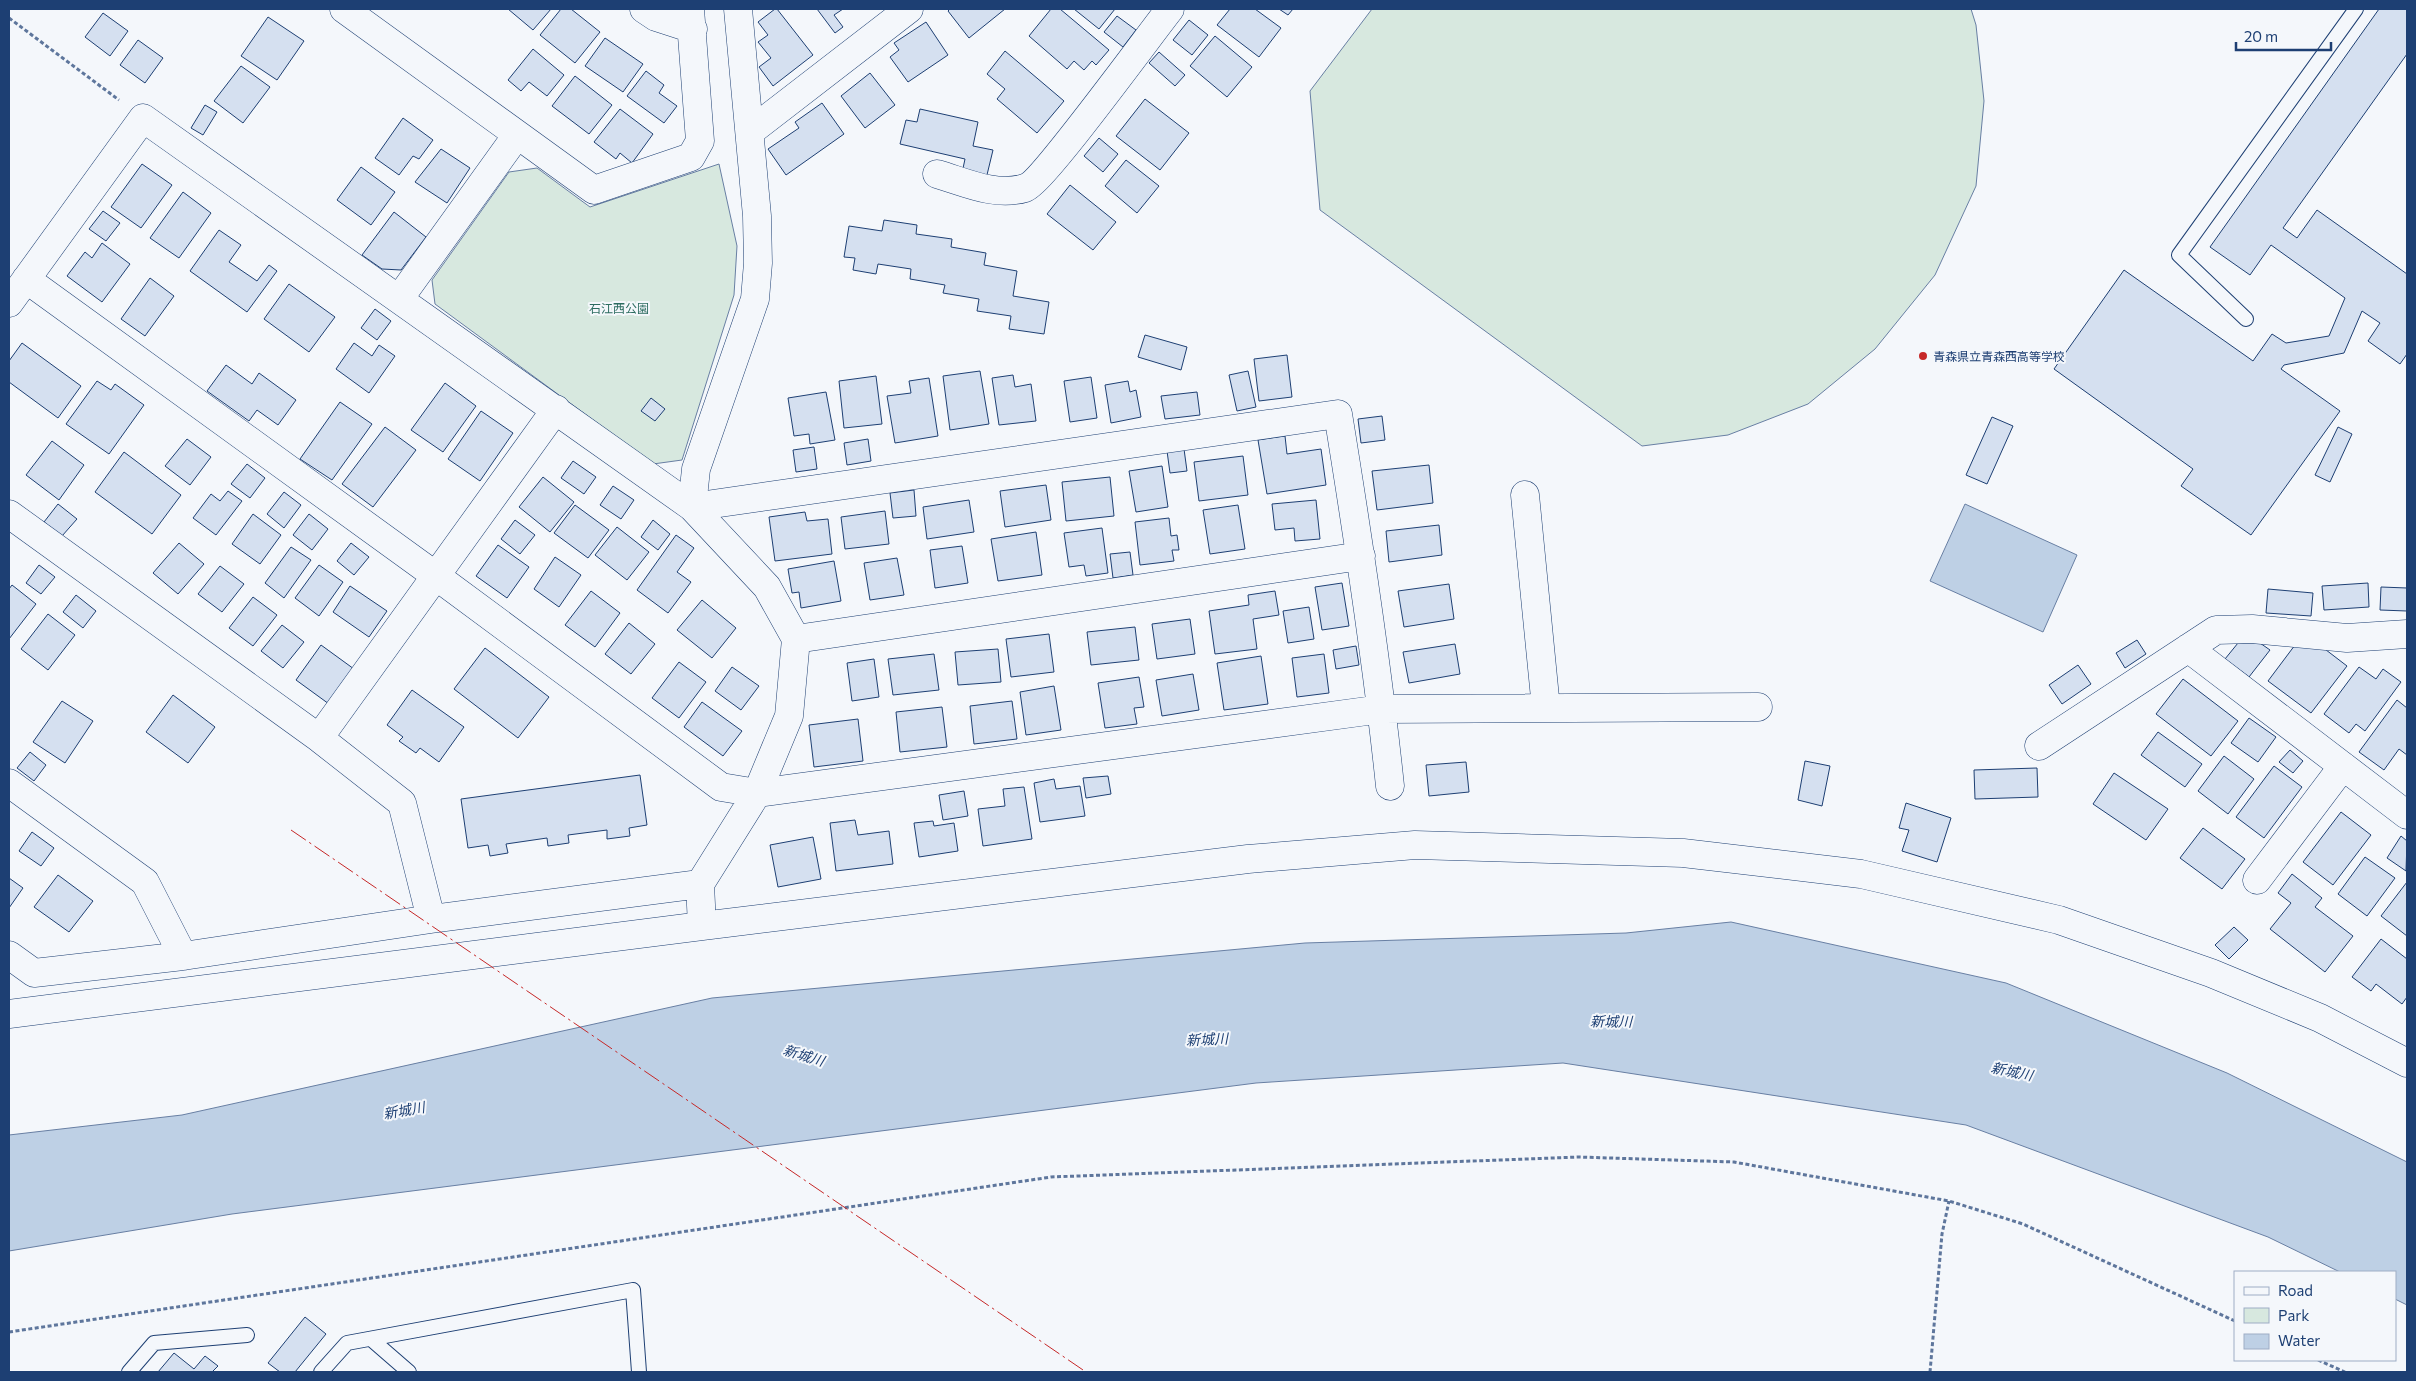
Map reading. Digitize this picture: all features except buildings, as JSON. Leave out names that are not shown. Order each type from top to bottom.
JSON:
[{"type":"street","points":[[344,9],[594,190],[691,157],[700,141],[691,19],[656,18],[644,9]]},
{"type":"street","points":[[692,507],[696,469],[755,298],[758,254],[751,131],[738,9]]},
{"type":"street","points":[[751,131],[909,9]]},
{"type":"street","points":[[937,174],[1001,193],[1027,188],[1053,160],[1170,9]]},
{"type":"street","points":[[9,303],[143,118],[692,507],[767,586],[796,639],[789,716],[757,793],[700,884],[702,926]]},
{"type":"street","points":[[399,299],[517,135]]},
{"type":"street","points":[[26,279],[436,576],[721,787],[757,793],[1382,710],[1758,706]]},
{"type":"street","points":[[319,738],[556,409]]},
{"type":"street","points":[[692,507],[1338,414],[1361,556],[1382,710],[1390,786]]},
{"type":"street","points":[[1525,495],[1546,708]]},
{"type":"street","points":[[9,514],[319,738],[402,802],[431,919]]},
{"type":"street","points":[[796,639],[1361,556]]},
{"type":"street","points":[[2038,746],[2216,630],[2252,629],[2347,638],[2407,634]]},
{"type":"street","points":[[2188,648],[2407,815]]},
{"type":"street","points":[[2257,880],[2343,766]]},
{"type":"street","points":[[9,783],[145,882],[183,956]]},
{"type":"street","points":[[9,1014],[1248,859],[1415,845],[1684,853],[1861,874],[2058,920],[2211,973],[2320,1018],[2407,1063]]},
{"type":"street","points":[[9,955],[34,973],[183,956],[431,919],[700,884]]},
{"type":"lane","points":[[2246,319],[2178,255],[2356,9]]},
{"type":"lane","points":[[321,1372],[347,1343],[633,1290],[638,1372]]},
{"type":"lane","points":[[129,1372],[154,1343],[247,1336]]},
{"type":"lane","points":[[371,1339],[409,1372]]},
{"type":"path","points":[[9,18],[143,118]]},
{"type":"path","points":[[9,1332],[1051,1177],[1589,1158],[1734,1162],[1949,1201],[2023,1224],[2234,1321]]},
{"type":"path","points":[[1930,1372],[1942,1234],[1949,1201]]},
{"type":"path","points":[[2320,1361],[2345,1372]]},
{"type":"green space","points":[[1372,9],[1971,9],[1976,25],[1984,101],[1976,186],[1935,275],[1875,349],[1808,404],[1728,435],[1642,446],[1320,210],[1310,91]]},
{"type":"green space","name":"石江西公園","points":[[719,164],[737,246],[734,295],[682,460],[653,464],[435,304],[432,280],[509,172],[537,168],[590,207]]},
{"type":"water","points":[[1965,504],[2077,555],[2043,632],[1930,581]]},
{"type":"water","name":"新城川","points":[[1731,922],[2006,983],[2227,1073],[2407,1162],[2407,1305],[2396,1300],[2396,1271],[2338,1271],[2268,1237],[1966,1125],[1563,1063],[1256,1083],[232,1214],[9,1251],[9,1135],[182,1115],[712,998],[1305,943],[1626,933]]},
{"type":"power","points":[[291,830],[1086,1372]]},
{"type":"place","name":"青森県立青森西高等学校","points":[[1923,356]]}]
